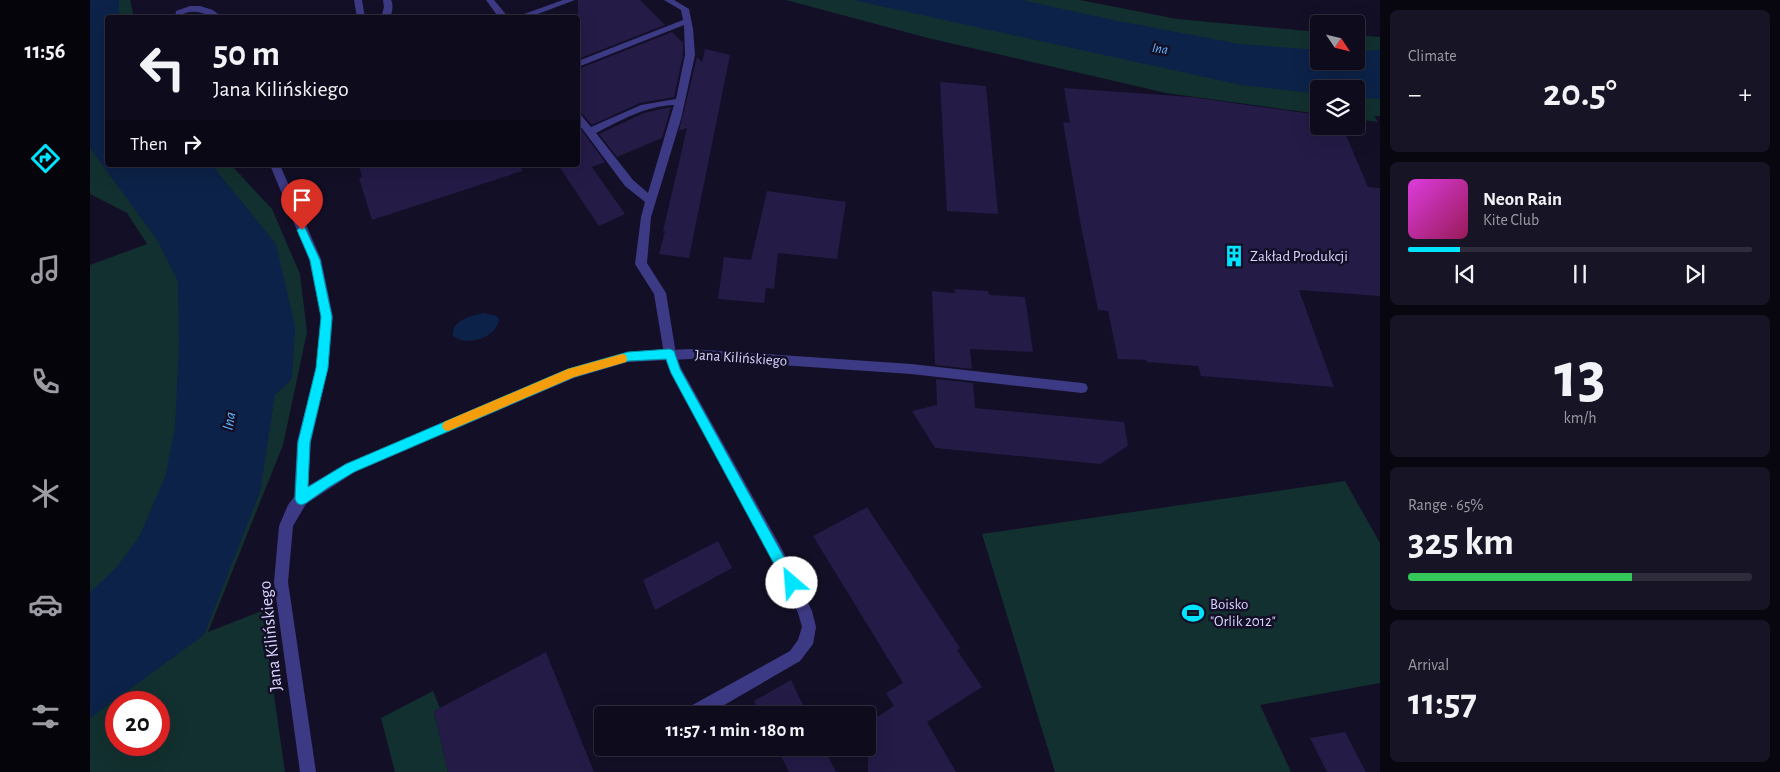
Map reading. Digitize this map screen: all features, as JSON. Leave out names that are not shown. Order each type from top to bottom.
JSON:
[{"type":"street","points":[[358,0],[360,15]]},
{"type":"street","points":[[386,15],[389,3],[387,0]]},
{"type":"street","points":[[490,0],[501,15]]},
{"type":"street","points":[[526,15],[572,0]]},
{"type":"street","points":[[668,0],[685,9],[688,21],[690,55],[680,102],[646,217],[641,264],[660,293],[670,354],[675,370],[778,556],[806,611],[809,627],[805,644],[795,656],[707,706]]},
{"type":"street","points":[[180,15],[188,8],[206,8],[215,15]]},
{"type":"street","points":[[580,63],[688,21]]},
{"type":"street","points":[[589,133],[631,112],[664,101],[680,102]]},
{"type":"street","points":[[580,120],[629,183],[651,202]]},
{"type":"street","name":"Jana Kilińskiego","points":[[276,167],[315,260],[326,317],[322,368],[304,442],[301,499]]},
{"type":"street","name":"Jana Kilińskiego","points":[[308,772],[281,582],[286,526],[293,510],[301,499],[350,468],[572,372],[628,357],[670,354],[911,369],[1082,388]]},
{"type":"green space","points":[[90,0],[130,0],[134,15],[105,15],[105,167],[233,167],[272,209],[300,274],[307,332],[283,445],[208,632],[262,611],[285,772],[90,772],[90,265],[147,244],[127,213],[90,194]]},
{"type":"green space","points":[[786,0],[1080,0],[1177,19],[1310,31],[1310,70],[1365,70],[1365,36],[1380,37],[1380,116],[1374,116],[1378,122],[1365,120],[1365,80],[1310,80],[1310,113],[1166,93],[928,38]]},
{"type":"green space","name":"Boisko \"Orlik 2012\"","points":[[1345,481],[1380,543],[1380,683],[1260,705],[1291,772],[1055,772],[982,534]]},
{"type":"green space","points":[[433,691],[440,708],[434,711],[448,772],[395,772],[381,718]]},
{"type":"water","name":"Ina","points":[[90,0],[119,0],[119,15],[105,15],[105,167],[214,167],[276,244],[295,326],[292,379],[275,395],[260,492],[204,635],[127,691],[105,691],[105,707],[90,718],[90,592],[116,568],[139,537],[165,477],[175,427],[179,345],[178,281],[157,240],[90,148]]},
{"type":"water","name":"Ina","points":[[853,0],[1022,0],[1113,20],[1240,44],[1310,49],[1310,70],[1365,70],[1365,51],[1380,50],[1380,99],[1365,98],[1365,80],[1310,80],[1310,93],[1241,85]]},
{"type":"water","points":[[483,313],[497,316],[499,320],[493,332],[473,341],[466,341],[453,336],[455,326],[459,322],[468,317]]},
{"type":"building","points":[[578,0],[640,0],[665,25],[580,58],[580,15],[578,15]]},
{"type":"building","points":[[672,32],[683,43],[683,55],[674,97],[640,103],[592,125],[580,113],[580,68]]},
{"type":"building","points":[[705,49],[730,55],[689,258],[659,254],[687,128],[679,131],[697,57],[702,62]]},
{"type":"building","points":[[940,82],[986,86],[998,214],[947,211]]},
{"type":"building","name":"Zakład Produkcji","points":[[1064,88],[1191,97],[1310,114],[1310,135],[1346,135],[1368,187],[1380,188],[1380,296],[1299,290],[1334,387],[1201,376],[1198,366],[1118,359],[1108,311],[1098,310],[1063,122],[1070,123]]},
{"type":"building","points":[[671,107],[662,138],[617,157],[599,134],[644,113]]},
{"type":"building","points":[[580,128],[605,162],[592,167],[625,214],[599,226],[559,167],[580,167]]},
{"type":"building","points":[[360,167],[521,167],[522,171],[372,220],[359,178],[362,177]]},
{"type":"building","points":[[767,191],[846,202],[837,259],[778,253],[774,289],[766,288],[764,303],[718,299],[724,257],[751,260]]},
{"type":"building","points":[[954,289],[988,291],[989,295],[1025,297],[1033,352],[970,349],[972,369],[935,365],[932,291],[955,293]]},
{"type":"building","points":[[936,379],[973,383],[975,408],[1124,422],[1128,446],[1100,464],[935,448],[912,411],[937,405]]},
{"type":"building","points":[[867,507],[960,648],[957,650],[982,687],[927,722],[956,772],[868,772],[868,756],[876,756],[876,718],[894,706],[886,693],[903,683],[813,536]]},
{"type":"building","points":[[718,541],[732,568],[655,610],[643,580]]},
{"type":"building","points":[[546,652],[594,772],[448,772],[434,711]]},
{"type":"building","points":[[791,680],[804,706],[756,706],[754,701]]},
{"type":"building","points":[[1345,732],[1366,772],[1327,772],[1310,738]]},
{"type":"building","points":[[781,756],[828,756],[836,772],[789,772]]},
{"type":"slow traffic","points":[[448,426],[572,372],[622,359]]},
{"type":"place","name":"Zakład Produkcji","points":[[1234,256]]},
{"type":"place","name":"Boisko \"Orlik 2012\"","points":[[1193,613]]},
{"type":"route","points":[[302,230],[315,260],[326,317],[322,368],[304,442],[301,499],[350,468],[572,372],[628,357],[670,354],[675,370],[792,583]]}]
